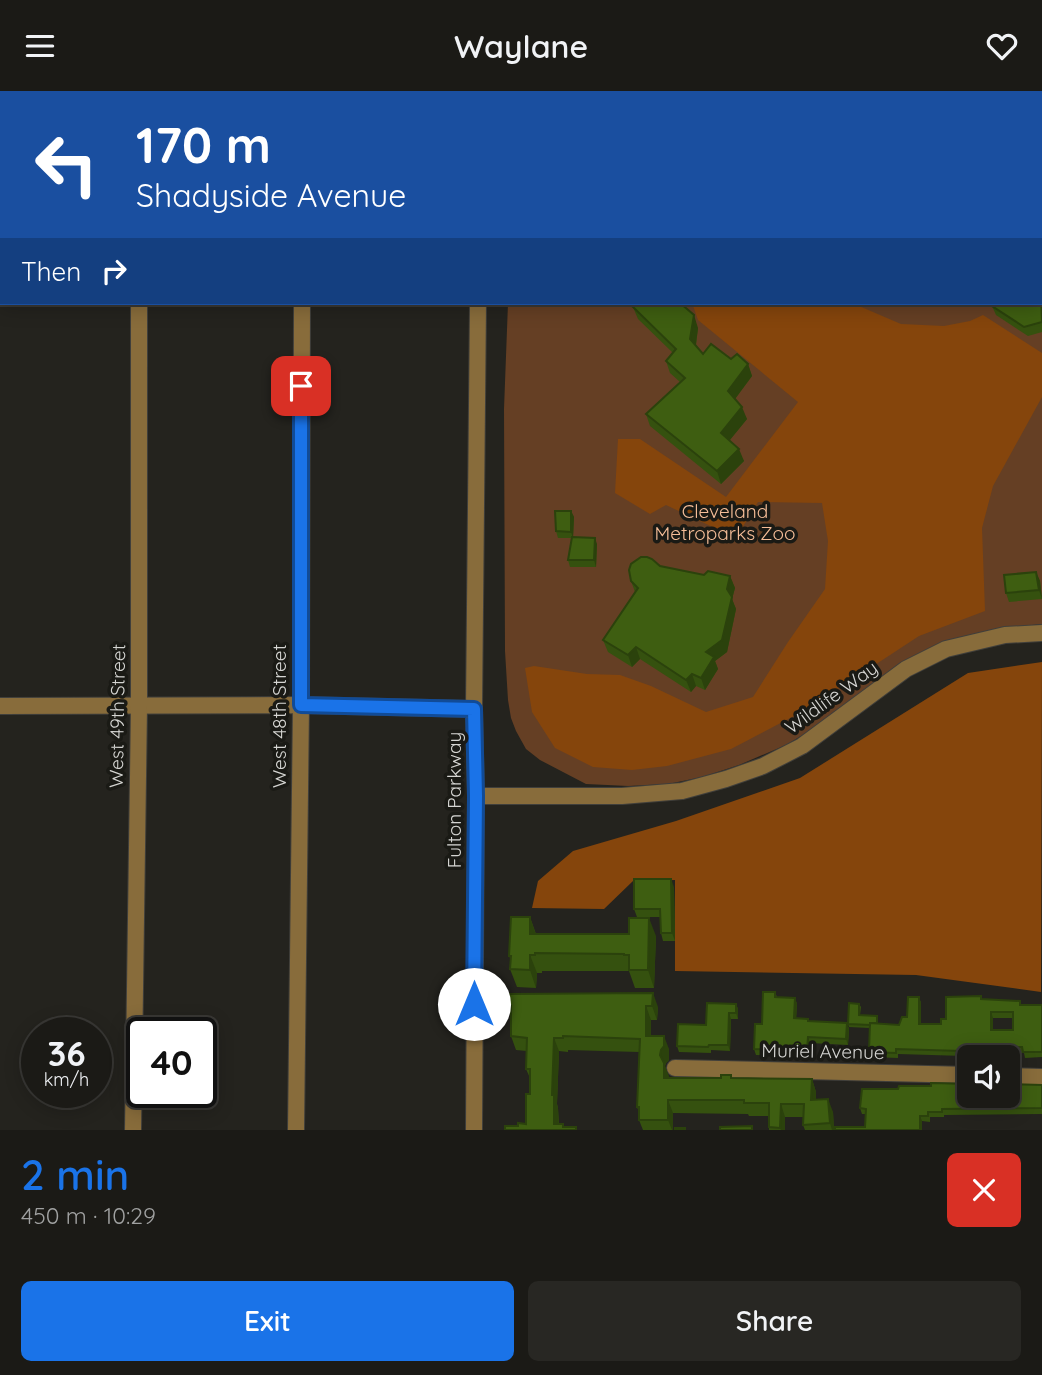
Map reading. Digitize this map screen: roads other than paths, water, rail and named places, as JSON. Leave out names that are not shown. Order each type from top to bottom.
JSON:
[{"type":"street","name":"West 49th Street","points":[[133,1130],[139,706],[139,305]]},
{"type":"street","name":"West 48th Street","points":[[296,1130],[302,305]]},
{"type":"street","name":"Fulton Parkway","points":[[474,1130],[478,305]]},
{"type":"street","name":"Wildlife Way","points":[[476,796],[622,796],[682,791],[726,779],[763,766],[802,746],[906,669],[946,649],[1005,635],[1042,633]]},
{"type":"street","points":[[0,706],[301,705],[474,709]]},
{"type":"street","name":"Muriel Avenue","points":[[675,1068],[957,1075]]},
{"type":"street","points":[[1020,1076],[1042,1077]]},
{"type":"park label","name":"Cleveland Metroparks Zoo","points":[[725,522]]}]
